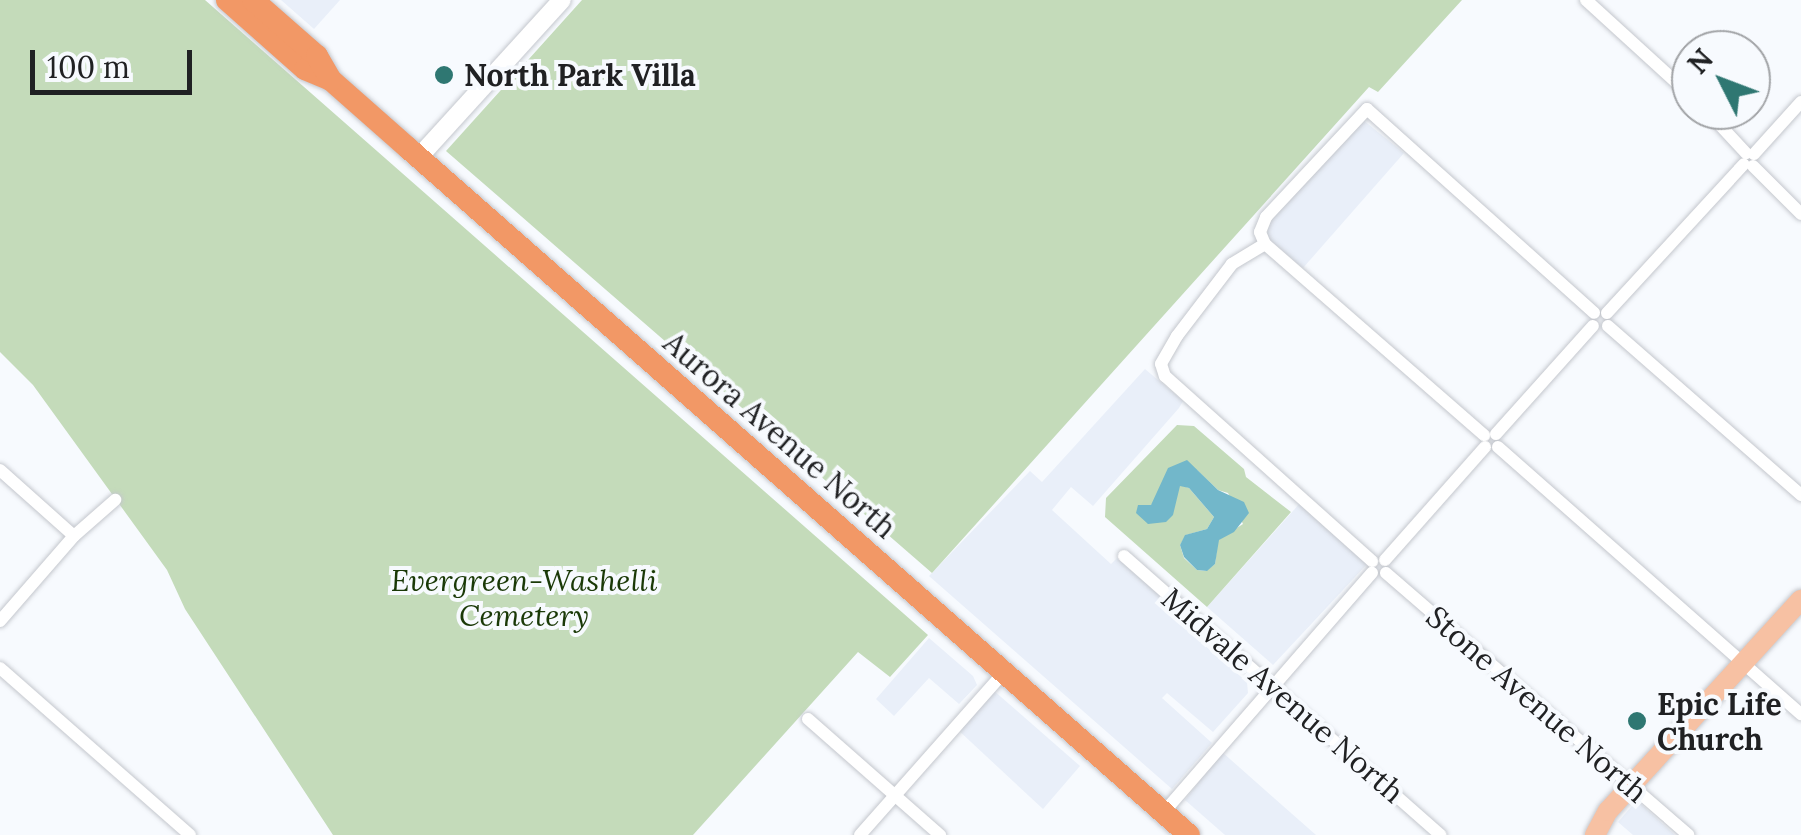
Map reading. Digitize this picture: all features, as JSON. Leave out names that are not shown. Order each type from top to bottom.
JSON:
[{"type":"highway","name":"Aurora Avenue North","points":[[226,0],[305,70],[331,80]]},
{"type":"highway","name":"Aurora Avenue North","points":[[253,0],[317,56],[331,80],[1189,835]]},
{"type":"main road","points":[[1595,835],[1608,812],[1801,600]]},
{"type":"main road","points":[[1577,835],[1594,817],[1608,812]]},
{"type":"street","points":[[419,157],[562,0]]},
{"type":"street","points":[[1586,0],[1671,78]]},
{"type":"street","points":[[1164,812],[1272,685],[1801,102]]},
{"type":"street","points":[[1801,495],[1366,109],[1266,217],[1260,232],[1265,244],[1801,714]]},
{"type":"street","points":[[1724,130],[1801,214]]},
{"type":"street","name":"Stone Avenue North","points":[[1265,244],[1232,264],[1177,336],[1161,364],[1165,376],[1688,835]]},
{"type":"street","points":[[0,470],[74,536]]},
{"type":"street","points":[[0,621],[74,536],[115,500]]},
{"type":"street","name":"Midvale Avenue North","points":[[1124,556],[1441,835]]},
{"type":"street","points":[[0,668],[190,835]]},
{"type":"street","points":[[860,835],[1006,670]]},
{"type":"street","points":[[808,719],[940,835]]},
{"type":"shaded area","points":[[281,0],[340,0],[314,29]]},
{"type":"shaded area","points":[[1363,120],[1404,153],[1303,268],[1268,239],[1268,222]]},
{"type":"shaded area","points":[[1145,369],[1183,401],[1179,408],[1093,506],[1071,487],[1052,510],[1111,564],[1117,558],[1192,624],[1188,631],[1247,682],[1248,693],[1213,732],[1167,693],[1162,698],[1212,743],[1172,789],[929,576],[1030,471],[1042,482]]},
{"type":"shaded area","points":[[1301,502],[1369,562],[1273,665],[1207,607]]},
{"type":"shaded area","points":[[929,638],[973,676],[977,685],[959,704],[929,678],[894,716],[876,699]]},
{"type":"shaded area","points":[[993,690],[1080,766],[1043,809],[957,729]]},
{"type":"shaded area","points":[[1222,752],[1316,835],[1225,835],[1185,800]]},
{"type":"shaded area","points":[[1641,804],[1675,835],[1633,835],[1618,822],[1632,806]]},
{"type":"green space","name":"Evergreen-Washelli Cemetery","points":[[0,0],[205,0],[928,635],[890,677],[858,652],[693,835],[333,835],[185,609],[167,570],[33,385],[0,352]]},
{"type":"green space","points":[[582,0],[1462,0],[1378,92],[1369,87],[932,573],[446,151]]},
{"type":"green space","points":[[1177,425],[1194,426],[1244,469],[1246,477],[1291,512],[1207,607],[1105,517],[1106,498]],"holes":[[[1197,470],[1218,490],[1228,493],[1243,524],[1218,540],[1215,564],[1206,571],[1197,570],[1184,558],[1180,545],[1186,535],[1207,529],[1214,517],[1189,488],[1180,485],[1175,494],[1137,513],[1139,505],[1151,505]]]},
{"type":"water","points":[[1187,460],[1218,490],[1244,502],[1249,513],[1234,532],[1219,540],[1215,564],[1207,571],[1197,570],[1184,557],[1180,545],[1185,535],[1207,529],[1214,517],[1189,488],[1180,486],[1173,515],[1166,522],[1148,524],[1136,513],[1138,505],[1151,505],[1168,468]]},
{"type":"place","name":"North Park Villa","points":[[444,75]]},
{"type":"place","name":"Epic Life Church","points":[[1637,721]]}]
